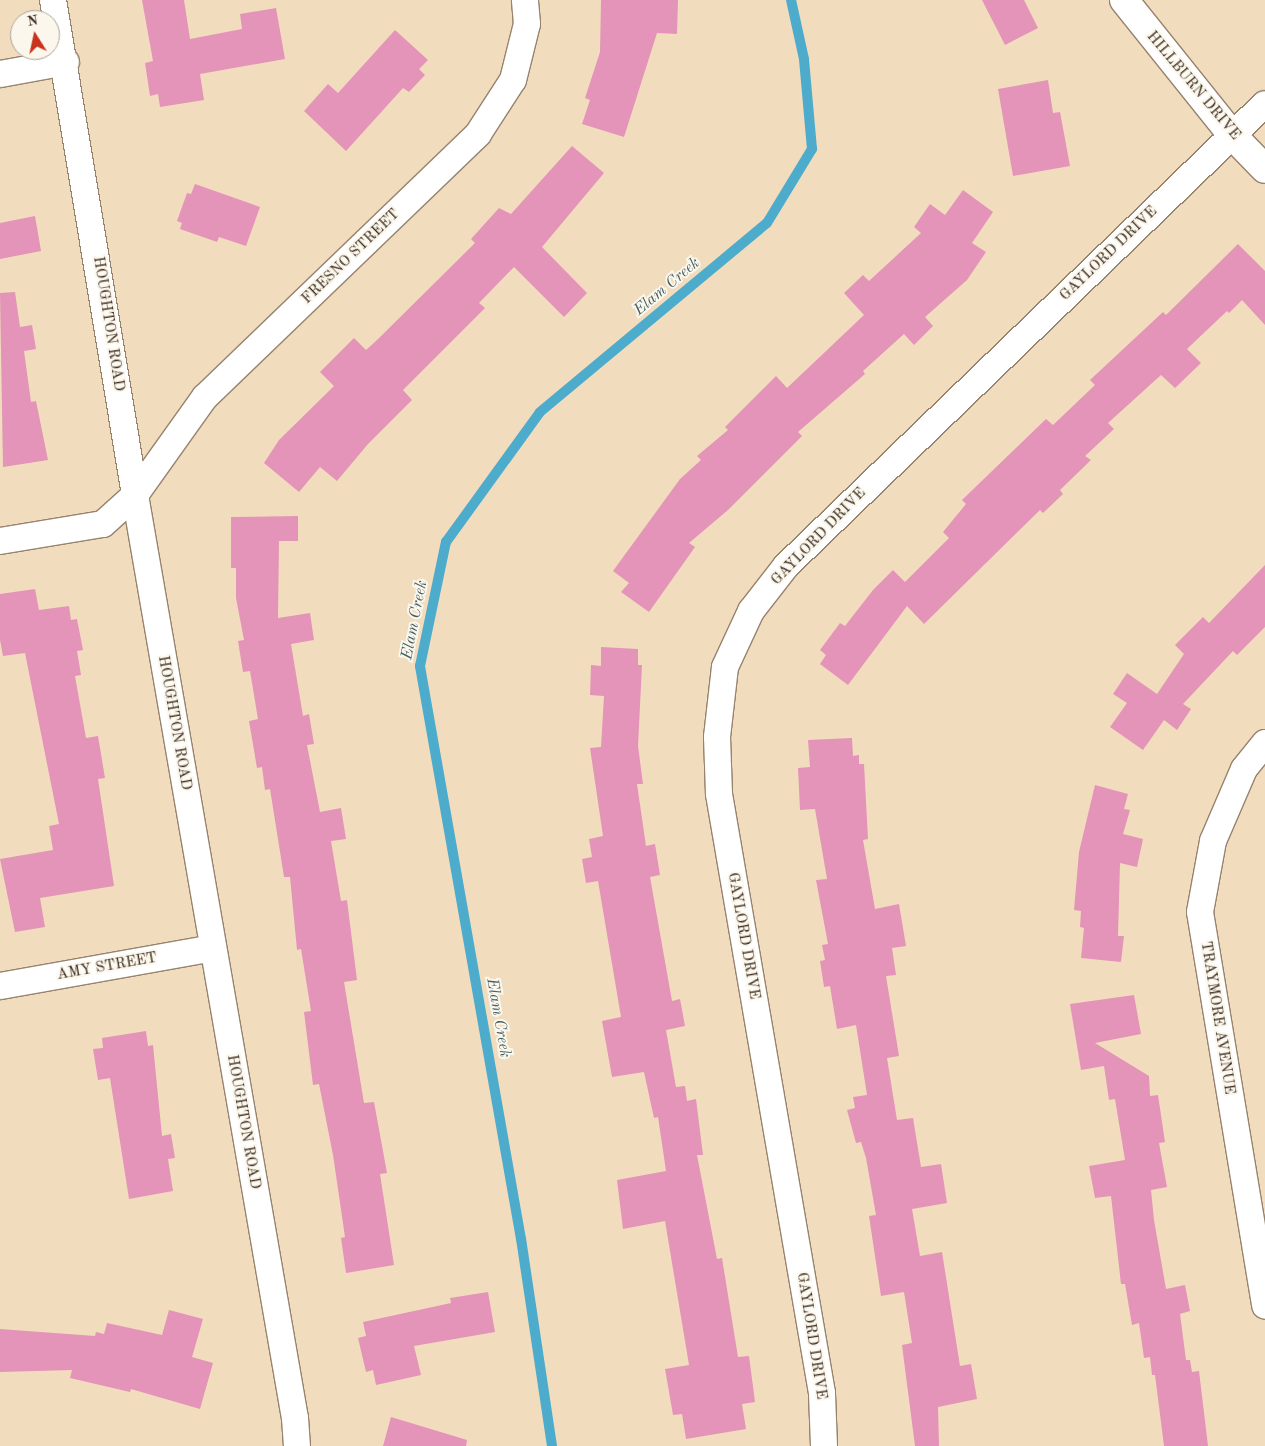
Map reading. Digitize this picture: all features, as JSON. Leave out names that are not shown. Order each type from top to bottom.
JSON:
[{"type":"street","name":"HOUGHTON ROAD","points":[[53,0],[66,62],[135,495],[297,1446]]},
{"type":"street","name":"FRESNO STREET","points":[[0,541],[103,524],[135,495],[206,397],[478,134],[513,80],[527,24],[525,0]]},
{"type":"street","name":"HILLBURN DRIVE","points":[[1124,0],[1232,135],[1265,169]]},
{"type":"street","points":[[0,74],[66,62]]},
{"type":"street","name":"GAYLORD DRIVE","points":[[824,1446],[822,1393],[719,794],[717,737],[724,667],[751,611],[786,566],[1265,104]]},
{"type":"street","name":"TRAYMORE AVENUE","points":[[1265,743],[1244,769],[1213,841],[1200,912],[1260,1252],[1265,1306]]},
{"type":"street","name":"AMY STREET","points":[[0,986],[213,948]]},
{"type":"building","points":[[142,0],[184,0],[190,39],[242,29],[240,14],[276,8],[285,59],[200,74],[204,100],[160,107],[158,94],[150,96],[145,63],[153,61]]},
{"type":"building","points":[[601,0],[678,0],[677,34],[657,33],[624,137],[582,124],[590,100],[585,98],[600,52]]},
{"type":"building","points":[[982,0],[1024,0],[1038,28],[1005,45]]},
{"type":"building","points":[[395,30],[428,60],[419,69],[425,75],[409,92],[403,88],[346,151],[304,111],[328,84],[338,93]]},
{"type":"building","points":[[1048,80],[1053,113],[1060,112],[1070,166],[1013,176],[998,89]]},
{"type":"building","points":[[572,146],[604,173],[542,247],[587,293],[564,317],[514,267],[479,303],[485,308],[403,390],[412,400],[368,444],[337,481],[320,467],[299,492],[264,463],[279,440],[334,386],[320,372],[354,338],[366,350],[475,243],[471,239],[499,208],[511,214]]},
{"type":"building","points":[[195,184],[260,207],[246,246],[219,237],[217,242],[180,229],[182,223],[177,221],[187,193],[191,194]]},
{"type":"building","points":[[963,190],[993,212],[972,243],[986,252],[967,280],[925,317],[933,326],[914,345],[904,334],[863,371],[865,374],[798,432],[802,436],[728,510],[689,543],[695,547],[649,612],[621,592],[629,583],[613,571],[680,479],[701,460],[697,456],[728,430],[725,427],[776,376],[787,388],[864,315],[844,293],[863,275],[869,281],[921,233],[914,227],[930,204],[945,215]]},
{"type":"building","points":[[35,216],[41,251],[0,259],[0,223]]},
{"type":"building","points":[[1238,244],[1265,271],[1265,325],[1242,300],[1229,313],[1227,311],[1187,349],[1201,363],[1175,388],[1161,375],[1108,423],[1114,429],[1085,456],[1091,460],[1060,490],[1063,494],[1043,513],[1040,510],[924,624],[907,606],[848,685],[820,664],[826,655],[820,650],[840,623],[845,626],[873,590],[893,570],[905,582],[949,538],[943,532],[966,504],[962,500],[1046,419],[1053,425],[1095,385],[1090,380],[1163,312],[1166,315]]},
{"type":"building","points":[[15,292],[20,327],[32,325],[36,349],[24,351],[31,402],[36,401],[48,460],[3,467],[0,293]]},
{"type":"building","points":[[298,516],[298,541],[279,541],[278,618],[310,613],[314,640],[291,644],[303,716],[309,714],[314,744],[307,745],[320,812],[341,808],[346,839],[331,841],[341,901],[347,900],[357,980],[344,982],[364,1103],[374,1102],[387,1173],[380,1174],[394,1265],[346,1273],[341,1238],[345,1237],[333,1155],[319,1084],[313,1085],[304,1012],[311,1011],[301,949],[297,950],[290,877],[284,877],[270,789],[265,790],[262,767],[257,768],[249,721],[258,719],[250,671],[243,672],[238,641],[244,640],[236,598],[236,568],[231,568],[231,517]]},
{"type":"building","points":[[1265,565],[1265,627],[1237,655],[1233,651],[1183,704],[1191,709],[1177,730],[1164,720],[1143,750],[1110,727],[1127,703],[1113,694],[1127,673],[1157,694],[1184,654],[1175,645],[1203,617],[1209,623]]},
{"type":"building","points":[[35,589],[39,610],[69,606],[71,620],[77,619],[83,650],[77,651],[81,675],[75,676],[86,738],[98,736],[105,778],[98,779],[114,886],[40,898],[45,927],[15,932],[0,859],[53,850],[49,826],[59,824],[25,653],[3,656],[0,640],[0,594]]},
{"type":"building","points":[[601,647],[638,649],[638,665],[642,665],[638,746],[643,784],[637,784],[646,846],[655,844],[660,875],[650,877],[672,1001],[680,999],[685,1026],[666,1030],[676,1087],[685,1086],[687,1101],[696,1099],[703,1155],[697,1155],[717,1259],[722,1258],[738,1357],[749,1356],[755,1402],[742,1404],[746,1429],[686,1439],[682,1414],[673,1415],[665,1369],[689,1365],[665,1221],[623,1229],[617,1180],[666,1171],[658,1117],[654,1118],[644,1072],[612,1077],[602,1021],[621,1017],[598,881],[586,883],[582,859],[592,857],[589,839],[603,836],[590,748],[601,747],[604,696],[590,695],[591,665],[601,666]]},
{"type":"building","points":[[852,738],[853,756],[859,755],[859,764],[864,764],[868,839],[863,840],[875,909],[899,904],[906,946],[892,948],[896,975],[886,976],[899,1056],[887,1058],[897,1120],[913,1118],[921,1167],[941,1164],[947,1203],[912,1209],[920,1256],[942,1252],[960,1366],[971,1364],[977,1399],[938,1407],[939,1446],[915,1446],[902,1345],[912,1343],[904,1292],[881,1296],[869,1216],[876,1215],[866,1158],[861,1142],[856,1143],[847,1110],[855,1108],[853,1097],[867,1095],[856,1025],[837,1029],[830,986],[824,987],[820,961],[825,960],[822,945],[828,944],[816,880],[827,879],[815,809],[800,810],[798,768],[810,767],[808,740]]},
{"type":"building","points":[[1095,785],[1128,794],[1124,809],[1130,810],[1123,834],[1143,839],[1137,867],[1120,863],[1118,936],[1124,936],[1121,962],[1081,958],[1084,928],[1080,927],[1081,911],[1074,910],[1079,852]]},
{"type":"building","points":[[1134,995],[1141,1034],[1095,1043],[1149,1076],[1150,1096],[1158,1095],[1165,1142],[1159,1143],[1167,1187],[1151,1190],[1154,1220],[1166,1289],[1185,1285],[1190,1311],[1180,1314],[1186,1360],[1190,1360],[1192,1372],[1199,1371],[1208,1446],[1164,1446],[1155,1375],[1152,1375],[1150,1357],[1144,1358],[1139,1323],[1132,1325],[1125,1284],[1121,1284],[1111,1196],[1095,1198],[1089,1166],[1125,1160],[1115,1099],[1109,1100],[1104,1066],[1081,1070],[1070,1004]]},
{"type":"building","points":[[146,1031],[148,1046],[153,1045],[162,1136],[171,1134],[175,1158],[168,1159],[173,1191],[129,1199],[110,1078],[98,1080],[93,1049],[103,1048],[102,1038]]},
{"type":"building","points":[[488,1292],[495,1332],[414,1346],[421,1375],[376,1385],[373,1370],[366,1372],[358,1338],[366,1336],[363,1322],[451,1303],[450,1298]]},
{"type":"building","points":[[169,1310],[203,1319],[192,1357],[213,1363],[200,1409],[131,1389],[130,1392],[70,1378],[72,1370],[0,1372],[0,1329],[95,1336],[96,1332],[104,1334],[107,1323],[162,1335]]},
{"type":"building","points":[[391,1417],[467,1440],[466,1446],[383,1446]]},
{"type":"waterway","name":"Elam Creek","points":[[552,1446],[521,1239],[420,666],[446,542],[540,412],[767,223],[812,149],[804,59],[791,0]]}]
